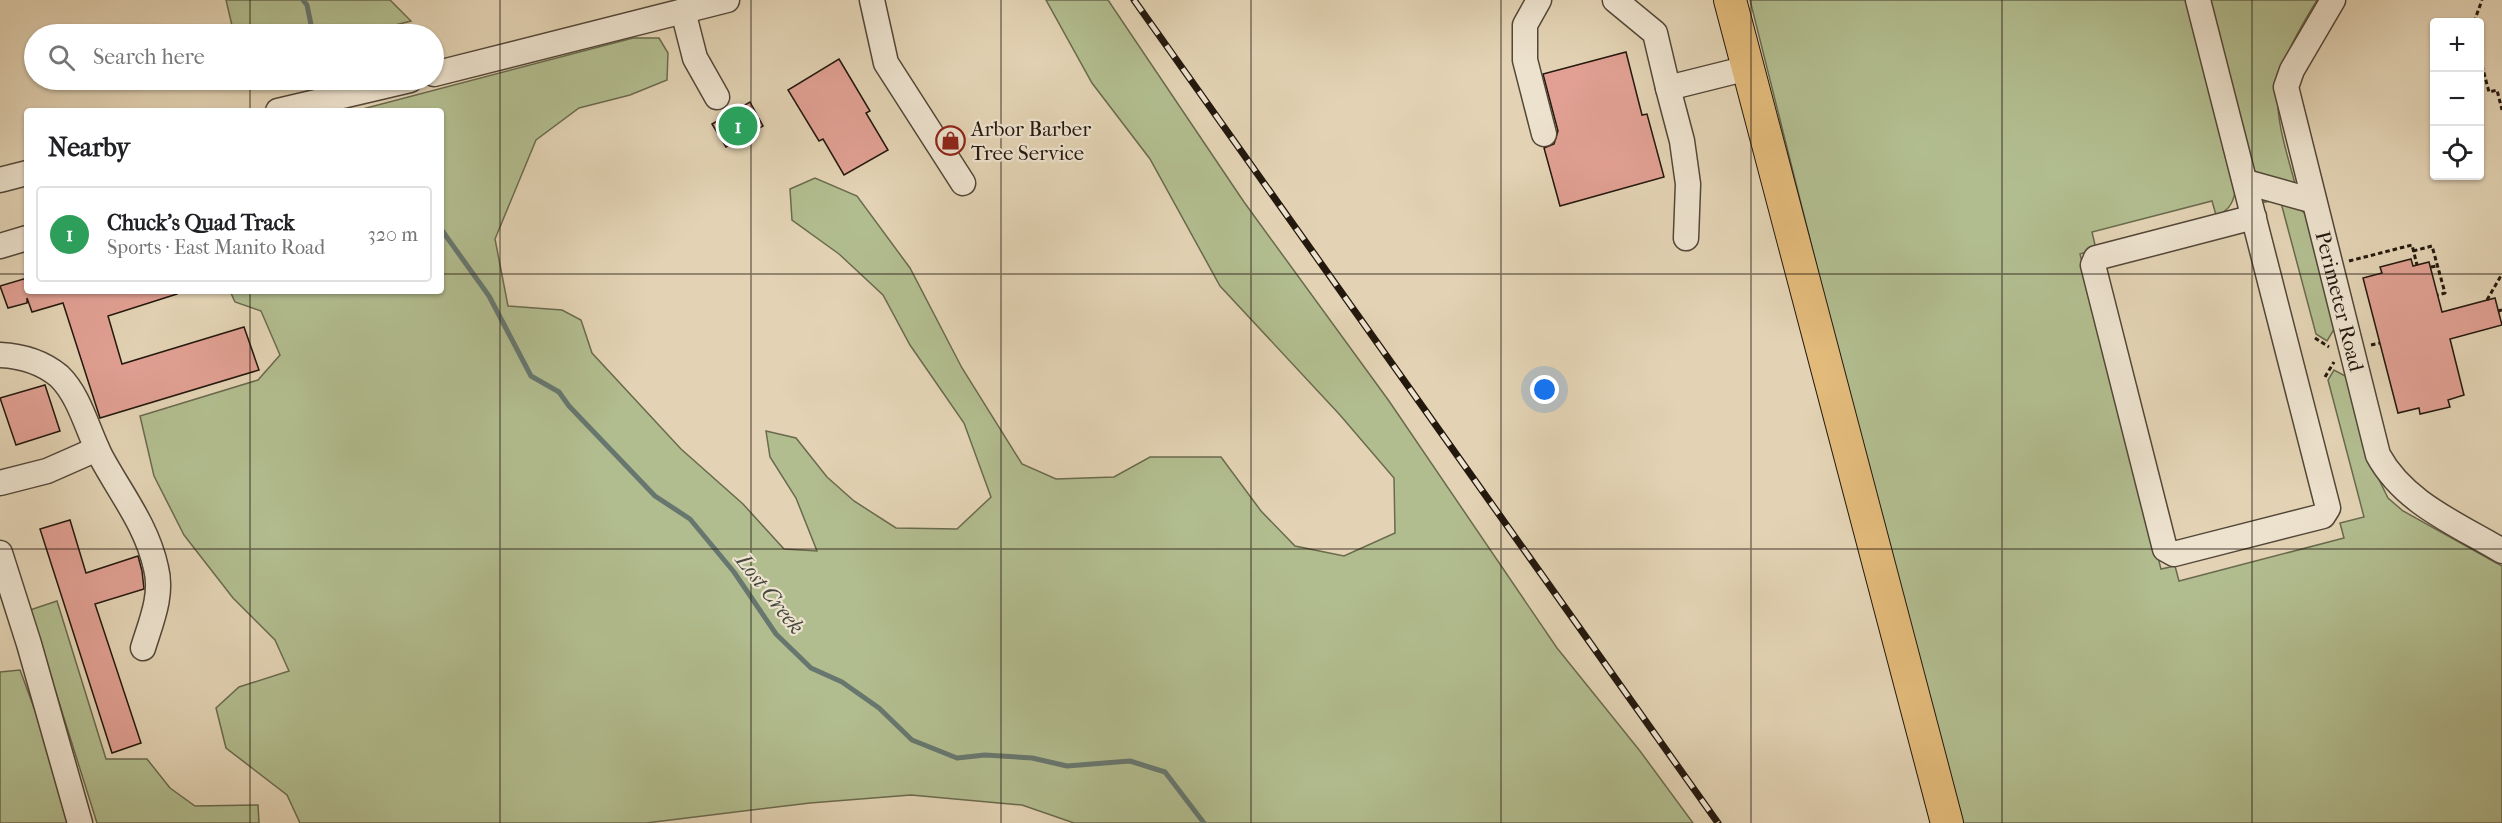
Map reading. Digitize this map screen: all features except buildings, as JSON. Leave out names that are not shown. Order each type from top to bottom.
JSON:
[{"type":"main road","points":[[1730,0],[1947,823]]},
{"type":"street","points":[[444,71],[727,0]]},
{"type":"street","points":[[872,0],[886,63],[963,183]]},
{"type":"street","points":[[1539,0],[1525,24],[1525,60],[1544,134]]},
{"type":"street","points":[[1615,0],[1655,33],[1682,141],[1688,184],[1686,238]]},
{"type":"street","points":[[2198,0],[2246,182],[2328,508],[2323,516],[2174,554],[2165,549],[2093,265],[2096,258],[2254,217]]},
{"type":"street","name":"Perimeter Road","points":[[2333,0],[2292,70],[2286,87],[2378,455],[2388,472],[2419,502],[2502,551]]},
{"type":"street","points":[[683,11],[695,58],[717,97]]},
{"type":"street","points":[[1668,88],[1748,68]]},
{"type":"street","points":[[291,108],[365,90]]},
{"type":"street","points":[[0,180],[24,174]]},
{"type":"street","points":[[2246,182],[2314,201]]},
{"type":"street","points":[[0,246],[24,239]]},
{"type":"street","points":[[0,355],[40,362],[60,378],[77,404],[97,449],[139,520],[157,569],[158,595],[142,648]]},
{"type":"street","points":[[0,483],[46,471],[97,449]]},
{"type":"street","points":[[0,553],[29,644],[80,823]]},
{"type":"path","points":[[2475,18],[2482,0]]},
{"type":"path","points":[[2484,72],[2489,92],[2502,88]]},
{"type":"path","points":[[2497,90],[2502,110]]},
{"type":"path","points":[[2346,262],[2412,245],[2417,265]]},
{"type":"path","points":[[2413,251],[2432,246],[2445,293],[2438,295]]},
{"type":"path","points":[[2431,267],[2437,266]]},
{"type":"path","points":[[2487,300],[2502,274]]},
{"type":"green space","points":[[226,0],[390,0],[411,21],[399,24],[232,24]]},
{"type":"green space","points":[[1046,0],[1108,0],[1244,202],[1389,401],[1557,648],[1640,751],[1693,823],[1074,823],[1022,805],[911,795],[810,803],[646,823],[300,823],[287,795],[226,748],[216,708],[239,687],[289,671],[275,640],[233,598],[184,535],[154,476],[140,416],[258,380],[280,355],[261,311],[235,302],[231,294],[444,294],[444,108],[366,108],[435,90],[444,90],[444,88],[633,38],[659,38],[668,53],[667,80],[630,95],[579,108],[536,140],[495,239],[508,306],[562,310],[581,320],[592,353],[681,449],[743,504],[784,549],[817,551],[796,498],[770,457],[766,431],[796,438],[827,477],[854,501],[896,528],[957,529],[991,497],[964,423],[910,345],[883,295],[839,254],[792,220],[790,189],[815,178],[857,196],[910,268],[962,368],[1022,464],[1056,479],[1114,477],[1150,457],[1221,457],[1261,511],[1295,546],[1344,556],[1395,533],[1394,478],[1340,415],[1220,286],[1150,159],[1092,83]]},
{"type":"green space","points":[[1750,0],[2187,0],[2235,192],[2233,200],[2227,210],[2216,215],[2212,201],[2092,232],[2096,249],[2080,254],[2161,569],[2175,566],[2179,581],[2344,538],[2340,523],[2364,517],[2328,380],[2334,370],[2349,378],[2367,455],[2388,498],[2403,511],[2502,566],[2502,823],[1960,823],[1941,762]]},
{"type":"green space","points":[[2207,0],[2317,0],[2287,56],[2278,93],[2281,128],[2295,184],[2253,177]]},
{"type":"green space","points":[[2258,192],[2294,201],[2306,215],[2336,326],[2327,341],[2316,334],[2280,199],[2260,203]]},
{"type":"green space","points":[[57,601],[106,759],[147,759],[170,788],[195,806],[258,805],[259,823],[97,823],[30,610]]},
{"type":"green space","points":[[20,670],[51,754],[70,823],[0,823],[0,672]]},
{"type":"waterway","name":"Lost Creek","points":[[303,0],[307,5],[311,24]]},
{"type":"waterway","name":"Lost Creek","points":[[444,233],[489,296],[531,376],[559,392],[569,406],[655,496],[690,519],[734,572],[776,634],[811,668],[842,682],[879,708],[912,740],[957,758],[985,755],[1032,758],[1067,766],[1130,761],[1165,772],[1204,823]]},
{"type":"railway","points":[[1134,0],[1718,823]]},
{"type":"place","name":"Chuck's Quad Track","points":[[738,126]]},
{"type":"place","name":"Arbor Barber Tree Service","points":[[950,141]]}]
